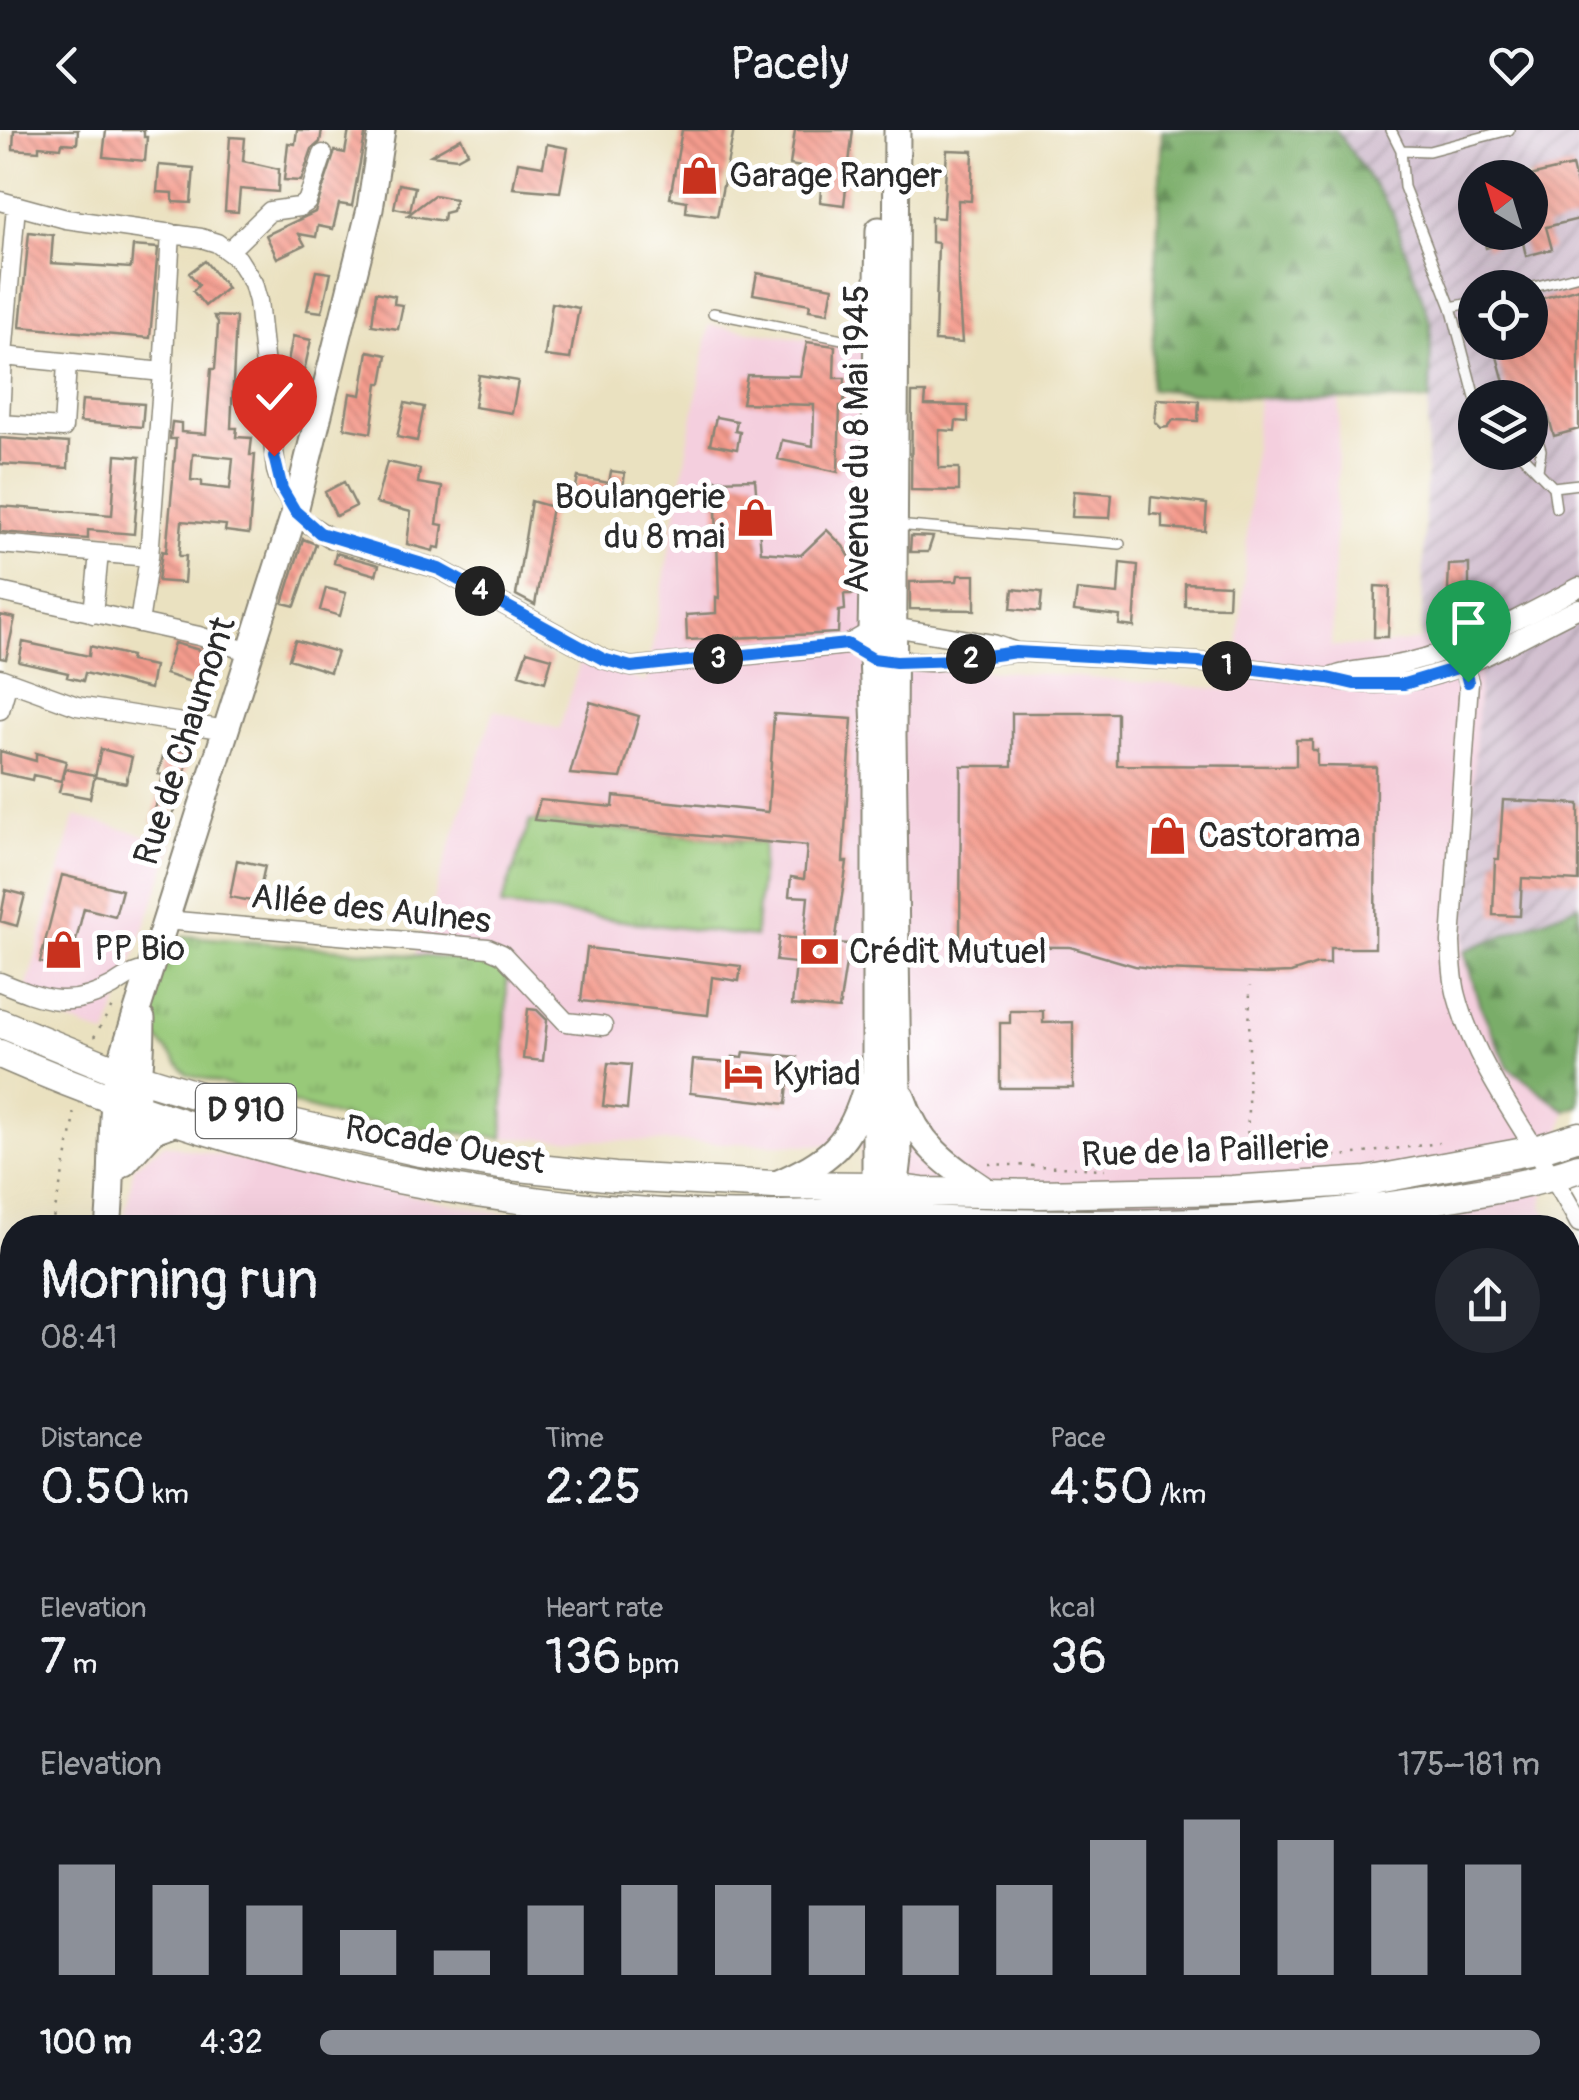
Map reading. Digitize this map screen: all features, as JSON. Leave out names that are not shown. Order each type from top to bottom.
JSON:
[{"type":"main road","name":"Rue de Chaumont","points":[[110,1215],[145,982],[295,511],[370,209],[382,130]]},
{"type":"main road","name":"Avenue du 8 Mai 1945","points":[[880,130],[876,345],[882,630],[894,736],[899,1158],[884,1209]]},
{"type":"main road","name":"Avenue du 8 Mai 1945","points":[[882,630],[894,525],[897,130]]},
{"type":"main road","name":"Avenue du 8 Mai 1945","points":[[884,660],[876,1050],[884,1209]]},
{"type":"main road","name":"Rocade Ouest","points":[[0,1023],[128,1074],[278,1120],[420,1152],[773,1199],[884,1209]]},
{"type":"main road","points":[[773,1199],[845,1140],[858,1116],[876,1050]]},
{"type":"main road","name":"Rocade Ouest","points":[[0,1054],[180,1122],[333,1164],[500,1195],[699,1215]]},
{"type":"main road","points":[[898,1084],[910,1119],[932,1151],[988,1214]]},
{"type":"main road","points":[[114,1180],[131,1153],[154,1130],[180,1122]]},
{"type":"main road","points":[[1535,1150],[1579,1136]]},
{"type":"main road","name":"Rue de la Paillerie","points":[[988,1214],[1207,1190],[1303,1174],[1367,1182],[1535,1150]]},
{"type":"main road","name":"Rue de la Paillerie","points":[[1325,1215],[1566,1173]]},
{"type":"main road","points":[[1236,1215],[1251,1202],[1303,1174]]},
{"type":"main road","points":[[1207,1190],[1219,1215]]},
{"type":"main road","name":"Rocade Ouest","points":[[721,1215],[773,1199]]},
{"type":"main road","name":"D 910","points":[[773,1199],[792,1215]]},
{"type":"street","points":[[229,251],[270,211],[307,202],[323,154]]},
{"type":"street","points":[[67,362],[63,428],[0,421],[8,203],[66,219],[201,238],[229,251],[247,270],[258,301],[276,470],[282,489],[295,511],[311,527],[332,539],[439,569],[616,664],[646,668],[847,644],[882,630],[992,644],[1016,652]]},
{"type":"street","points":[[139,623],[163,372],[170,234]]},
{"type":"street","points":[[4,356],[163,372]]},
{"type":"street","points":[[0,544],[148,557]]},
{"type":"street","points":[[93,614],[99,553]]},
{"type":"street","points":[[1328,678],[1362,668],[1405,663],[1455,646],[1558,601],[1579,587]]},
{"type":"street","points":[[0,592],[250,652]]},
{"type":"street","points":[[847,644],[884,660],[959,660],[1016,652],[1198,662],[1354,684],[1404,684],[1464,666],[1579,608]]},
{"type":"street","points":[[1455,646],[1468,682],[1451,942],[1453,980],[1470,1032],[1507,1104],[1535,1150],[1566,1173],[1577,1215]]},
{"type":"street","points":[[0,710],[4,680],[77,706],[226,730]]},
{"type":"street","name":"Allée des Aulnes","points":[[165,920],[488,948],[502,954],[566,1022],[603,1026]]},
{"type":"street","points":[[0,982],[70,1002],[87,998],[136,972],[145,982]]},
{"type":"lane","points":[[1392,130],[1401,150],[1404,188],[1451,307],[1470,380]]},
{"type":"lane","points":[[1401,150],[1429,151],[1509,130]]},
{"type":"lane","points":[[1548,283],[1579,275]]},
{"type":"lane","points":[[1451,307],[1458,306]]},
{"type":"lane","points":[[712,312],[876,345]]},
{"type":"lane","points":[[1538,470],[1552,487],[1556,508]]},
{"type":"lane","points":[[1552,487],[1579,484]]},
{"type":"lane","points":[[894,525],[1120,544]]},
{"type":"lane","points":[[58,2100],[120,2100]]},
{"type":"path","points":[[1248,1168],[1250,986]]},
{"type":"path","points":[[54,1215],[74,1122],[72,1099]]},
{"type":"path","points":[[1303,1174],[1452,1141]]},
{"type":"path","points":[[985,1164],[1114,1169]]},
{"type":"shaded area","points":[[1336,130],[1579,130],[1579,905],[1464,951],[1483,611],[1421,640],[1431,323],[1392,211]]},
{"type":"shaded area","points":[[709,325],[887,351],[888,669],[1004,671],[1235,690],[1258,398],[1340,398],[1331,646],[1421,640],[1483,610],[1464,951],[1508,1067],[1566,1111],[1542,1206],[1547,1215],[859,1215],[861,1146],[503,1138],[507,978],[491,962],[415,955],[494,710],[559,729],[580,662],[646,682]]},
{"type":"shaded area","points":[[75,816],[174,843],[107,1036],[22,1004]]},
{"type":"shaded area","points":[[164,1144],[506,1215],[125,1215],[134,1166]]},
{"type":"green space","points":[[1162,130],[1336,130],[1392,211],[1431,323],[1430,401],[1258,398],[1151,389]]},
{"type":"green space","points":[[530,821],[764,843],[755,937],[501,906]]},
{"type":"green space","points":[[1579,905],[1579,1106],[1566,1111],[1508,1067],[1479,1003],[1464,951]]},
{"type":"green space","points":[[185,936],[491,962],[507,978],[503,1138],[359,1122],[187,1074],[150,1030],[164,964]]},
{"type":"building","points":[[14,130],[78,130],[77,144],[62,143],[61,148],[39,146],[39,151],[13,149]]},
{"type":"building","points":[[106,130],[144,130],[145,161],[103,157]]},
{"type":"building","points":[[297,130],[322,130],[320,142],[312,149],[301,181],[284,180],[288,143],[295,144]]},
{"type":"building","points":[[349,130],[366,130],[352,206],[339,204],[333,229],[318,226],[316,237],[299,234],[305,245],[277,258],[266,235],[315,212],[335,151],[345,153]]},
{"type":"building","name":"Garage Ranger","points":[[682,130],[734,130],[717,216],[686,212],[687,201],[670,198]]},
{"type":"building","points":[[795,130],[853,130],[844,205],[820,202],[821,188],[804,186],[807,168],[790,165]]},
{"type":"building","points":[[230,137],[245,138],[243,161],[279,169],[278,192],[240,189],[238,212],[225,211]]},
{"type":"building","points":[[461,138],[468,152],[457,158],[431,155]]},
{"type":"building","points":[[547,144],[568,148],[560,192],[513,188],[518,162],[543,166]]},
{"type":"building","points":[[947,150],[973,151],[971,201],[958,200],[962,343],[935,341],[938,243],[931,242],[931,217],[943,218]]},
{"type":"building","points":[[159,165],[194,168],[191,203],[173,202],[173,193],[157,192]]},
{"type":"building","points":[[1572,166],[1579,193],[1579,219],[1548,227],[1548,172]]},
{"type":"building","points":[[399,184],[415,187],[410,211],[394,208]]},
{"type":"building","points":[[434,195],[455,199],[452,211],[444,213],[443,221],[408,215]]},
{"type":"building","points":[[29,232],[53,235],[51,263],[131,268],[133,246],[158,248],[150,338],[20,327]]},
{"type":"building","points":[[1548,234],[1552,249],[1526,256],[1525,250],[1548,250]]},
{"type":"building","points":[[205,261],[227,288],[205,306],[193,291],[199,285],[189,273]]},
{"type":"building","points":[[316,271],[331,273],[322,312],[307,310]]},
{"type":"building","points":[[757,273],[833,287],[828,313],[809,310],[810,304],[753,294]]},
{"type":"building","points":[[1579,288],[1579,429],[1554,436],[1548,415],[1548,380],[1504,380],[1498,360],[1548,360],[1548,297]]},
{"type":"building","points":[[376,292],[395,296],[394,304],[403,305],[398,329],[372,325]]},
{"type":"building","points":[[552,303],[579,308],[570,359],[545,356]]},
{"type":"building","points":[[214,316],[236,317],[231,428],[237,428],[236,437],[252,438],[250,455],[255,455],[249,534],[225,531],[226,525],[182,521],[179,556],[186,556],[184,583],[158,581],[162,551],[166,552],[173,479],[176,439],[170,439],[172,422],[181,423],[181,432],[206,434],[218,322]],"holes":[[[193,454],[233,458],[230,489],[202,486],[202,481],[191,480]]]},
{"type":"building","points":[[293,336],[311,340],[296,407],[282,404],[281,395]]},
{"type":"building","points":[[807,342],[835,346],[834,378],[845,378],[838,472],[778,459],[782,440],[813,446],[814,405],[742,403],[747,375],[800,376]]},
{"type":"building","points":[[368,351],[387,355],[382,383],[378,383],[371,433],[344,428],[350,393],[361,395]]},
{"type":"building","points":[[479,375],[518,381],[512,413],[474,407]]},
{"type":"building","points":[[912,393],[926,393],[925,405],[968,406],[968,422],[956,421],[955,431],[939,430],[939,468],[959,468],[959,491],[911,490]]},
{"type":"building","points":[[1157,399],[1199,401],[1198,421],[1173,420],[1168,427],[1161,428],[1155,422]]},
{"type":"building","points":[[82,400],[144,404],[142,427],[80,422]]},
{"type":"building","points":[[405,403],[424,407],[417,441],[397,437]]},
{"type":"building","points":[[716,417],[737,421],[737,449],[710,444]]},
{"type":"building","points":[[0,438],[69,443],[68,468],[0,464]]},
{"type":"building","points":[[116,455],[140,457],[134,534],[88,530],[88,539],[0,532],[0,506],[112,515]]},
{"type":"building","points":[[387,462],[420,469],[418,483],[442,487],[437,524],[443,525],[440,548],[434,547],[433,551],[407,544],[411,512],[376,503]]},
{"type":"building","points":[[611,471],[625,473],[615,500],[596,497],[594,505],[573,501],[578,477],[609,483]]},
{"type":"building","points":[[755,479],[761,552],[801,555],[827,530],[856,566],[856,594],[844,594],[845,610],[839,611],[838,633],[687,640],[686,615],[716,613],[716,597],[719,598],[715,480]]},
{"type":"building","points":[[344,482],[356,506],[336,516],[325,492]]},
{"type":"building","points":[[1074,491],[1112,494],[1110,518],[1072,517]]},
{"type":"building","points":[[1151,497],[1207,504],[1205,531],[1162,528],[1162,515],[1150,514]]},
{"type":"building","points":[[531,501],[552,507],[535,605],[516,595]]},
{"type":"building","points":[[911,536],[933,537],[928,552],[910,552]]},
{"type":"building","points":[[303,539],[316,544],[295,606],[283,603]]},
{"type":"building","points":[[336,553],[379,565],[376,575],[334,563]]},
{"type":"building","points":[[1120,563],[1138,565],[1134,627],[1119,625],[1120,616],[1074,611],[1077,590],[1118,594]]},
{"type":"building","points":[[1469,564],[1469,590],[1448,590],[1449,565]]},
{"type":"building","points":[[958,575],[975,575],[975,610],[910,609],[910,582],[957,581]]},
{"type":"building","points":[[1185,583],[1229,585],[1228,607],[1185,606]]},
{"type":"building","points":[[1375,586],[1390,587],[1388,637],[1374,637]]},
{"type":"building","points":[[326,588],[346,593],[340,616],[320,610]]},
{"type":"building","points":[[1013,589],[1042,592],[1040,612],[1011,609]]},
{"type":"building","points":[[0,615],[15,618],[6,659],[0,658]]},
{"type":"building","points":[[295,640],[337,652],[330,672],[289,659]]},
{"type":"building","points":[[23,642],[89,656],[90,646],[131,656],[130,661],[154,666],[150,689],[85,673],[83,681],[67,677],[68,673],[19,662]]},
{"type":"building","points":[[174,643],[214,654],[206,687],[165,674]]},
{"type":"building","points":[[527,651],[552,658],[545,682],[519,674]]},
{"type":"building","points":[[590,702],[639,716],[621,778],[570,774]]},
{"type":"building","name":"Castorama","points":[[1012,713],[1117,713],[1117,765],[1296,766],[1296,740],[1312,740],[1312,750],[1317,750],[1317,766],[1376,767],[1375,948],[1330,948],[1330,964],[1265,974],[1135,966],[1070,947],[960,946],[961,766],[1012,766]]},
{"type":"building","points":[[774,714],[852,719],[843,862],[847,862],[835,943],[849,944],[839,1009],[792,1005],[796,963],[776,961],[779,937],[804,939],[808,897],[789,896],[791,877],[804,879],[807,846],[534,820],[540,800],[613,807],[614,796],[768,812]]},
{"type":"building","points":[[166,746],[188,752],[184,781],[181,780],[169,829],[152,823]]},
{"type":"building","points":[[101,749],[132,757],[126,783],[95,777]]},
{"type":"building","points":[[0,751],[36,761],[36,753],[66,761],[61,781],[0,773]]},
{"type":"building","points":[[65,769],[95,775],[90,798],[59,792]]},
{"type":"building","points":[[1503,800],[1579,804],[1579,881],[1522,878],[1520,916],[1493,915]]},
{"type":"building","points":[[237,860],[265,866],[257,902],[230,897]]},
{"type":"building","points":[[62,875],[122,890],[115,916],[84,908],[69,969],[40,962]]},
{"type":"building","points":[[6,890],[25,895],[17,926],[0,921]]},
{"type":"building","points":[[587,948],[741,966],[739,981],[712,977],[708,1015],[581,1001]]},
{"type":"building","points":[[528,1009],[537,1010],[547,1020],[543,1061],[523,1059]]},
{"type":"building","points":[[1010,1011],[1043,1011],[1043,1023],[1073,1022],[1073,1088],[1000,1088],[1000,1023],[1010,1023]]},
{"type":"building","name":"Kyriad","points":[[744,1052],[797,1057],[794,1085],[788,1084],[786,1104],[690,1093],[693,1060],[733,1063],[733,1057],[743,1058]]},
{"type":"building","points":[[608,1063],[631,1065],[627,1109],[603,1106]]},
{"type":"place","name":"Garage Ranger","points":[[699,176]]},
{"type":"place","name":"Boulangerie du 8 mai","points":[[755,517]]},
{"type":"place","name":"Castorama","points":[[1168,836]]},
{"type":"place","name":"PP Bio","points":[[64,949]]},
{"type":"place","name":"Crédit Mutuel","points":[[819,952]]},
{"type":"place","name":"Kyriad","points":[[743,1074]]},
{"type":"route","points":[[274,456],[282,489],[295,511],[320,533],[439,569],[603,659],[631,667],[847,644],[873,659],[896,662],[959,660],[1016,652],[1198,662],[1354,684],[1404,684],[1464,666],[1468,682]]}]
